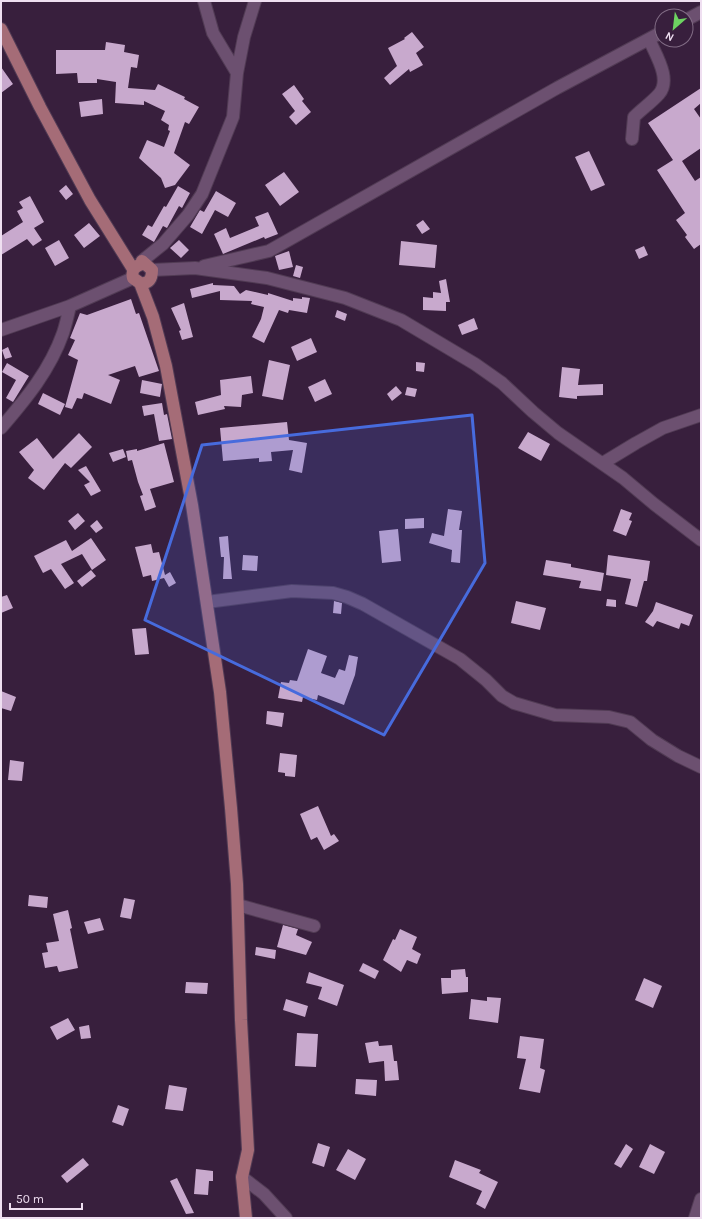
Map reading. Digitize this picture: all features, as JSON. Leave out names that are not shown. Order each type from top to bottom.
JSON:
[{"type":"main road","points":[[1,29],[40,107],[90,200],[142,272],[166,366],[192,505],[207,602],[220,692],[231,808],[238,905],[248,1150],[242,1178],[246,1218]]},
{"type":"street","points":[[204,1],[213,33],[237,73]]},
{"type":"street","points":[[142,272],[163,244],[188,215],[202,194],[233,117],[237,73],[244,37],[255,1]]},
{"type":"street","points":[[1,330],[70,306],[142,272],[195,268],[269,251],[557,88],[654,36]]},
{"type":"street","points":[[632,139],[634,117],[660,93],[663,86],[663,72],[649,39]]},
{"type":"street","points":[[195,268],[267,278],[345,298],[401,320],[475,364],[502,383],[558,433],[603,463],[701,540]]},
{"type":"street","points":[[1,428],[36,385],[53,357],[64,332],[70,306]]},
{"type":"street","points":[[603,463],[636,442],[664,428],[701,415]]},
{"type":"street","points":[[207,602],[292,591],[332,593],[347,597],[364,604],[460,660],[486,680],[502,696],[514,704],[555,715],[609,717],[630,722],[652,740],[678,756],[701,767]]},
{"type":"street","points":[[238,905],[314,926]]},
{"type":"street","points":[[242,1178],[264,1194],[286,1218]]},
{"type":"street","points":[[695,1218],[701,1199]]},
{"type":"highlighted area","points":[[472,415],[485,563],[384,735],[145,620],[202,445]]},
{"type":"building","points":[[412,32],[424,47],[416,53],[423,65],[410,72],[409,69],[390,85],[384,78],[397,66],[388,48],[405,39],[404,38]]},
{"type":"building","points":[[106,42],[125,45],[124,52],[139,55],[137,68],[131,67],[128,88],[155,90],[158,84],[185,97],[184,99],[199,107],[189,124],[185,122],[174,153],[190,165],[175,185],[165,188],[161,178],[139,158],[147,140],[164,147],[170,131],[168,130],[169,125],[161,120],[165,111],[144,101],[144,105],[115,103],[116,82],[97,79],[97,83],[78,83],[77,73],[56,74],[56,50],[105,50]]},
{"type":"building","points":[[1,67],[13,84],[1,93]]},
{"type":"building","points":[[294,85],[304,99],[302,101],[311,112],[296,125],[289,117],[295,111],[282,94]]},
{"type":"building","points":[[701,88],[701,103],[694,109],[701,119],[701,148],[682,161],[695,181],[701,177],[701,244],[694,249],[685,237],[687,235],[676,220],[685,213],[657,170],[673,160],[648,123]]},
{"type":"building","points":[[102,99],[103,114],[81,117],[79,102]]},
{"type":"building","points":[[589,151],[605,185],[591,191],[575,157]]},
{"type":"building","points":[[284,172],[299,192],[280,206],[265,185]]},
{"type":"building","points":[[66,185],[73,194],[66,200],[59,191]]},
{"type":"building","points":[[178,186],[190,193],[182,208],[179,206],[167,228],[163,226],[154,242],[142,235],[148,225],[152,227]]},
{"type":"building","points":[[216,191],[236,203],[228,217],[215,210],[202,234],[190,227],[200,210],[204,212]]},
{"type":"building","points":[[30,196],[44,222],[34,228],[42,240],[33,246],[27,239],[1,255],[1,236],[23,222],[17,211],[23,208],[19,202]]},
{"type":"building","points":[[268,212],[278,234],[265,239],[264,237],[223,254],[214,234],[226,228],[230,238],[259,226],[255,217]]},
{"type":"building","points":[[423,220],[430,229],[422,234],[416,225]]},
{"type":"building","points":[[89,223],[100,236],[84,248],[74,235]]},
{"type":"building","points":[[59,240],[69,258],[55,266],[45,248]]},
{"type":"building","points":[[179,240],[189,250],[181,258],[170,248]]},
{"type":"building","points":[[401,241],[437,245],[435,268],[399,265]]},
{"type":"building","points":[[644,246],[648,255],[639,259],[635,250]]},
{"type":"building","points":[[289,251],[293,267],[279,270],[275,256]]},
{"type":"building","points":[[296,265],[303,267],[300,278],[293,276]]},
{"type":"building","points":[[446,279],[450,302],[446,302],[446,311],[423,310],[423,297],[433,298],[433,292],[441,293],[439,281]]},
{"type":"building","points":[[213,283],[213,285],[234,286],[240,294],[246,290],[268,295],[268,293],[293,301],[293,298],[310,298],[307,313],[289,310],[288,313],[279,310],[264,343],[252,337],[261,319],[264,307],[251,304],[252,301],[220,300],[220,291],[192,298],[190,289]]},
{"type":"building","points":[[131,299],[136,314],[139,313],[159,371],[139,377],[135,366],[108,375],[120,380],[111,404],[84,393],[82,399],[77,398],[72,409],[65,407],[78,360],[68,355],[75,340],[70,338],[80,313],[87,315]]},
{"type":"building","points":[[184,303],[193,337],[182,340],[179,331],[181,330],[171,308]]},
{"type":"building","points":[[337,310],[347,314],[345,321],[335,317]]},
{"type":"building","points":[[474,318],[478,329],[462,335],[458,325]]},
{"type":"building","points":[[311,338],[317,352],[297,361],[291,347]]},
{"type":"building","points":[[8,347],[12,357],[5,359],[2,350]]},
{"type":"building","points":[[269,360],[290,365],[283,400],[262,396]]},
{"type":"building","points":[[416,362],[425,363],[424,372],[416,371]]},
{"type":"building","points":[[7,363],[29,376],[13,402],[6,398],[16,380],[2,372]]},
{"type":"building","points":[[562,367],[580,369],[578,385],[603,384],[603,395],[577,396],[577,399],[559,397]]},
{"type":"building","points":[[251,376],[253,393],[242,395],[241,407],[224,406],[225,409],[198,415],[195,402],[221,395],[220,380]]},
{"type":"building","points":[[325,379],[332,394],[315,402],[308,387]]},
{"type":"building","points":[[142,380],[162,384],[160,397],[140,393]]},
{"type":"building","points":[[396,386],[402,393],[392,401],[387,394]]},
{"type":"building","points":[[407,387],[417,389],[415,397],[405,395]]},
{"type":"building","points":[[43,393],[65,404],[60,415],[38,404]]},
{"type":"building","points":[[162,403],[164,415],[167,414],[172,439],[159,441],[154,414],[144,416],[142,406]]},
{"type":"building","points":[[287,422],[289,440],[307,443],[302,473],[289,470],[293,450],[271,452],[272,461],[259,462],[259,458],[223,461],[220,428]]},
{"type":"building","points":[[528,432],[550,444],[541,461],[518,448]]},
{"type":"building","points":[[79,433],[92,447],[71,468],[65,463],[44,490],[28,478],[34,470],[19,452],[37,438],[53,459]]},
{"type":"building","points":[[164,443],[174,482],[150,489],[156,507],[145,511],[140,496],[143,495],[132,460],[128,461],[126,451],[137,449],[137,451]]},
{"type":"building","points":[[123,449],[126,457],[113,462],[109,453]]},
{"type":"building","points":[[86,466],[101,491],[91,496],[84,485],[90,482],[78,470]]},
{"type":"building","points":[[448,509],[462,511],[459,530],[462,530],[460,563],[451,562],[452,550],[429,543],[432,533],[444,536]]},
{"type":"building","points":[[621,509],[632,513],[629,520],[632,521],[626,536],[613,531]]},
{"type":"building","points":[[78,513],[85,521],[75,530],[68,521]]},
{"type":"building","points":[[424,518],[424,528],[405,529],[405,519]]},
{"type":"building","points":[[97,520],[103,528],[96,533],[90,526]]},
{"type":"building","points":[[398,529],[401,561],[382,563],[379,531]]},
{"type":"building","points":[[228,536],[232,579],[223,579],[224,557],[221,557],[219,537]]},
{"type":"building","points":[[91,538],[106,560],[92,570],[82,554],[61,564],[74,583],[65,589],[51,569],[43,573],[34,556],[66,540],[72,551]]},
{"type":"building","points":[[151,544],[153,553],[159,552],[165,575],[170,572],[176,583],[169,587],[164,578],[152,581],[151,575],[143,577],[135,547]]},
{"type":"building","points":[[243,555],[258,556],[257,571],[242,570]]},
{"type":"building","points":[[608,555],[650,561],[647,581],[644,581],[637,607],[625,604],[631,579],[606,575]]},
{"type":"building","points":[[546,560],[571,564],[571,567],[604,573],[601,591],[579,588],[581,581],[543,575]]},
{"type":"building","points":[[91,570],[96,576],[82,587],[77,581]]},
{"type":"building","points":[[7,595],[13,608],[1,613],[1,597]]},
{"type":"building","points":[[607,599],[616,600],[616,607],[606,606]]},
{"type":"building","points":[[334,601],[342,603],[341,614],[333,613]]},
{"type":"building","points":[[516,601],[546,608],[540,630],[511,623]]},
{"type":"building","points":[[656,602],[693,615],[689,626],[681,623],[679,629],[657,621],[653,627],[645,622],[653,611]]},
{"type":"building","points":[[146,628],[149,654],[135,655],[132,629]]},
{"type":"building","points":[[308,649],[327,656],[321,673],[335,678],[339,669],[345,671],[349,655],[358,657],[355,675],[344,705],[318,695],[317,700],[303,697],[302,702],[278,698],[281,682],[289,683],[290,680],[297,681]]},
{"type":"building","points":[[1,691],[16,697],[11,711],[1,708]]},
{"type":"building","points":[[267,711],[284,713],[282,727],[266,724]]},
{"type":"building","points":[[280,753],[297,755],[295,777],[285,776],[285,773],[278,772]]},
{"type":"building","points":[[10,760],[24,762],[22,781],[8,780]]},
{"type":"building","points":[[318,806],[331,836],[334,834],[339,841],[324,850],[317,837],[311,840],[300,814]]},
{"type":"building","points":[[29,895],[48,897],[47,908],[28,906]]},
{"type":"building","points":[[124,898],[135,900],[131,919],[120,917]]},
{"type":"building","points":[[68,910],[72,928],[70,929],[78,968],[59,972],[57,966],[45,968],[42,953],[48,952],[46,943],[59,941],[53,914]]},
{"type":"building","points":[[100,918],[104,930],[88,934],[84,922]]},
{"type":"building","points":[[283,925],[298,929],[296,935],[312,942],[306,955],[277,947]]},
{"type":"building","points":[[400,929],[417,937],[412,949],[421,954],[417,964],[407,960],[401,972],[383,960],[393,939],[395,940]]},
{"type":"building","points":[[256,947],[276,950],[275,959],[255,955]]},
{"type":"building","points":[[363,963],[379,971],[375,979],[359,971]]},
{"type":"building","points":[[465,969],[466,977],[468,977],[468,992],[442,994],[441,978],[451,978],[451,970]]},
{"type":"building","points":[[309,972],[344,985],[337,1006],[318,999],[322,987],[306,983]]},
{"type":"building","points":[[644,978],[662,986],[653,1008],[635,1000]]},
{"type":"building","points":[[186,982],[208,983],[207,994],[185,993]]},
{"type":"building","points":[[487,997],[501,998],[498,1023],[469,1019],[471,999],[487,1001]]},
{"type":"building","points":[[286,999],[308,1006],[305,1017],[283,1010]]},
{"type":"building","points":[[68,1018],[75,1030],[57,1040],[50,1027]]},
{"type":"building","points":[[89,1025],[91,1038],[81,1039],[79,1027]]},
{"type":"building","points":[[297,1033],[318,1034],[316,1067],[295,1066]]},
{"type":"building","points":[[520,1036],[544,1039],[540,1068],[545,1070],[540,1093],[519,1089],[526,1059],[517,1058]]},
{"type":"building","points":[[378,1041],[379,1046],[392,1045],[394,1061],[397,1061],[399,1080],[385,1081],[384,1061],[369,1063],[365,1043]]},
{"type":"building","points":[[356,1079],[377,1080],[376,1096],[355,1094]]},
{"type":"building","points":[[169,1085],[187,1088],[183,1111],[165,1109]]},
{"type":"building","points":[[118,1105],[129,1109],[123,1126],[112,1122]]},
{"type":"building","points":[[318,1143],[330,1147],[324,1167],[312,1163]]},
{"type":"building","points":[[626,1144],[633,1149],[621,1168],[614,1164]]},
{"type":"building","points":[[650,1144],[665,1152],[654,1174],[639,1167]]},
{"type":"building","points":[[348,1149],[366,1159],[355,1180],[336,1170]]},
{"type":"building","points":[[83,1158],[89,1165],[67,1183],[61,1176]]},
{"type":"building","points":[[455,1160],[481,1170],[479,1173],[498,1182],[485,1209],[476,1204],[482,1191],[449,1177]]},
{"type":"building","points":[[196,1169],[213,1171],[213,1181],[209,1181],[208,1195],[194,1194]]},
{"type":"building","points":[[177,1178],[194,1213],[186,1214],[170,1181]]}]
